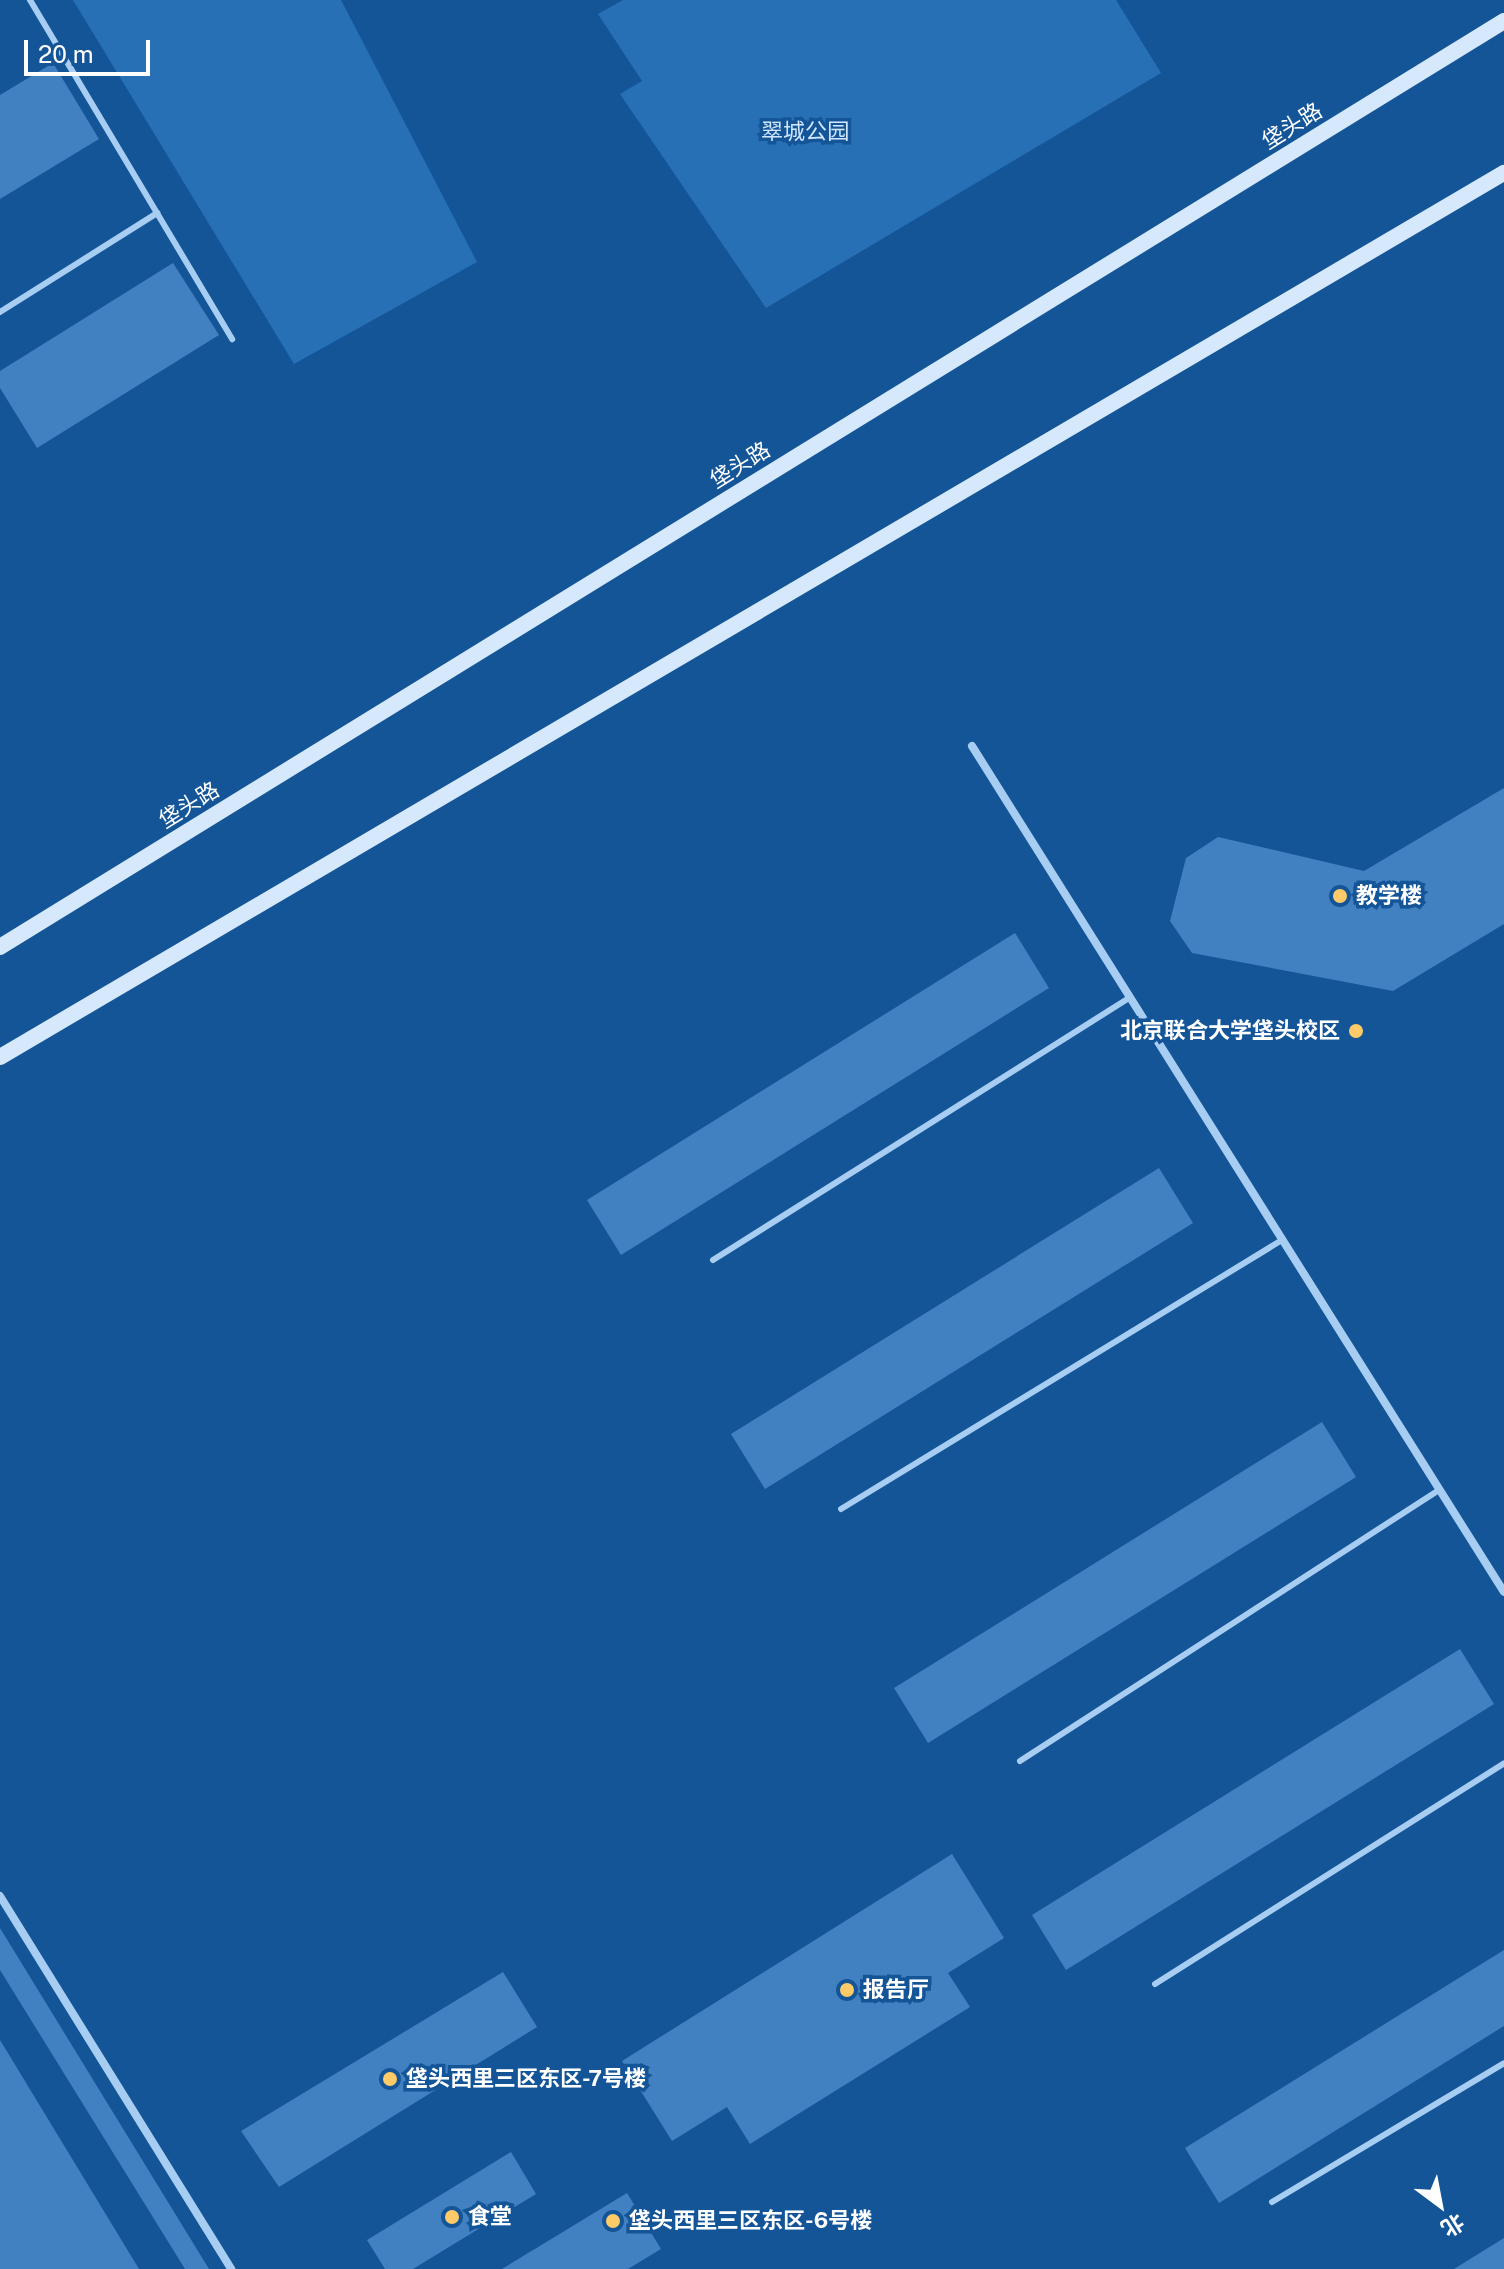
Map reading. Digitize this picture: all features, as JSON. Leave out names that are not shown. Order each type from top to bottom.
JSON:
[{"type":"main road","name":"垡头路","points":[[0,947],[1504,21]]},
{"type":"main road","points":[[0,1057],[1504,173]]},
{"type":"street","points":[[972,746],[1504,1592]]},
{"type":"street","points":[[0,1896],[231,2269]]},
{"type":"lane","points":[[30,0],[232,339]]},
{"type":"lane","points":[[0,312],[157,213]]},
{"type":"lane","points":[[713,1260],[1130,997]]},
{"type":"lane","points":[[841,1509],[1282,1240]]},
{"type":"lane","points":[[1020,1761],[1439,1490]]},
{"type":"lane","points":[[1155,1984],[1504,1763]]},
{"type":"lane","points":[[1272,2202],[1504,2063]]},
{"type":"green space","points":[[73,0],[341,0],[477,262],[294,364]]},
{"type":"green space","name":"翠城公园","points":[[623,0],[1116,0],[1161,73],[766,308],[620,94],[642,81],[598,14]]},
{"type":"building","points":[[53,63],[99,139],[0,199],[0,95]]},
{"type":"building","points":[[173,263],[219,335],[37,448],[0,388],[0,371]]},
{"type":"building","name":"教学楼","points":[[1504,788],[1504,924],[1393,991],[1192,953],[1170,921],[1186,858],[1218,837],[1364,871]]},
{"type":"building","points":[[1015,933],[1049,988],[621,1255],[587,1200]]},
{"type":"building","points":[[1159,1168],[1193,1223],[765,1489],[731,1434]]},
{"type":"building","points":[[1322,1422],[1356,1477],[928,1743],[894,1688]]},
{"type":"building","points":[[1460,1649],[1494,1704],[1066,1970],[1032,1915]]},
{"type":"building","name":"报告厅","points":[[952,1854],[1004,1938],[948,1973],[970,2007],[750,2144],[727,2107],[672,2141],[622,2061]]},
{"type":"building","points":[[0,1928],[209,2269],[185,2269],[0,1970]]},
{"type":"building","points":[[1504,1950],[1504,2026],[1219,2203],[1185,2148]]},
{"type":"building","name":"垡头西里三区东区-7号楼","points":[[503,1972],[537,2027],[279,2187],[241,2131]]},
{"type":"building","points":[[0,2040],[139,2269],[0,2269]]},
{"type":"building","name":"食堂","points":[[511,2152],[536,2194],[413,2269],[385,2269],[367,2240]]},
{"type":"building","name":"垡头西里三区东区-6号楼","points":[[627,2193],[661,2249],[628,2269],[502,2269]]},
{"type":"building","points":[[1504,2238],[1504,2269],[1454,2269]]},
{"type":"place","name":"教学楼","points":[[1340,896]]},
{"type":"place","name":"北京联合大学垡头校区","points":[[1356,1031]]},
{"type":"place","name":"报告厅","points":[[847,1990]]},
{"type":"place","name":"垡头西里三区东区-7号楼","points":[[390,2079]]},
{"type":"place","name":"食堂","points":[[452,2217]]},
{"type":"place","name":"垡头西里三区东区-6号楼","points":[[613,2221]]}]
